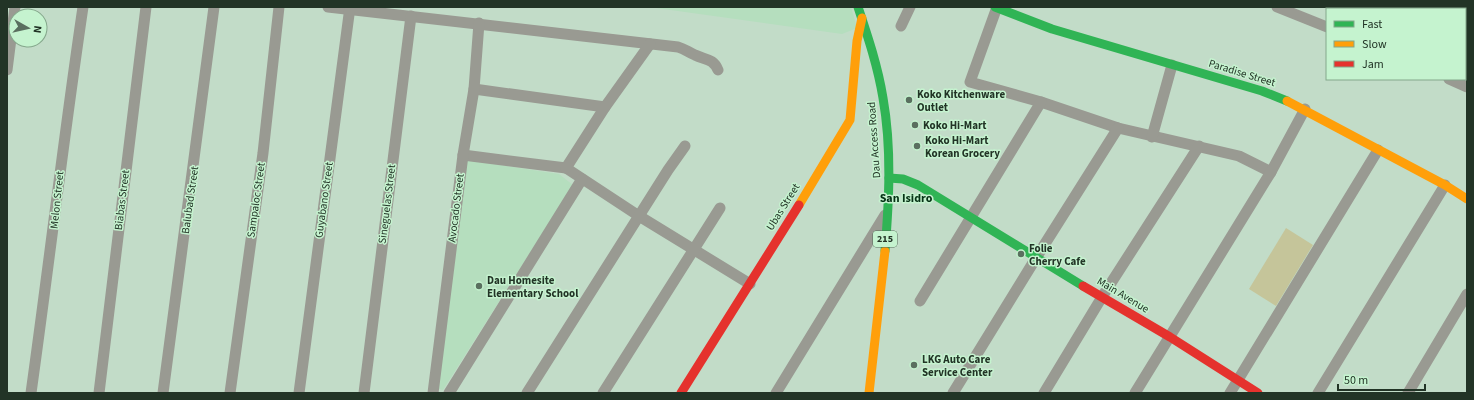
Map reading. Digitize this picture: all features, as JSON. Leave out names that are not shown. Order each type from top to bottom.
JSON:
[{"type":"street","points":[[7,70],[15,7]]},
{"type":"street","name":"Melon Street","points":[[31,393],[50,261],[65,128],[83,7]]},
{"type":"street","name":"Biabas Street","points":[[99,393],[146,7]]},
{"type":"street","name":"Balubad Street","points":[[164,393],[214,7]]},
{"type":"street","name":"Sampaloc Street","points":[[230,393],[262,153],[279,7]]},
{"type":"street","points":[[328,7],[350,8],[678,47],[688,50],[696,56],[711,60],[718,70]]},
{"type":"street","name":"Dau Access Road","points":[[858,7],[874,53],[881,86],[887,130],[889,178],[888,212],[869,393]]},
{"type":"street","points":[[901,26],[910,7]]},
{"type":"street","points":[[996,7],[970,82],[1041,102],[1118,128],[1239,156],[1271,172]]},
{"type":"street","name":"Paradise Street","points":[[996,7],[1052,29],[1262,91],[1305,109],[1378,150],[1445,185],[1467,199]]},
{"type":"street","points":[[1277,7],[1326,27]]},
{"type":"street","name":"Guyabano Street","points":[[299,393],[350,8]]},
{"type":"street","name":"Sineguelas Street","points":[[364,393],[411,16]]},
{"type":"street","name":"Ubas Street","points":[[681,393],[846,129],[850,120],[857,41],[862,18]]},
{"type":"street","name":"Avocado Street","points":[[433,393],[463,155],[474,88],[478,23]]},
{"type":"street","points":[[566,168],[605,107],[650,44]]},
{"type":"street","points":[[1152,137],[1172,65]]},
{"type":"street","points":[[1451,80],[1467,87]]},
{"type":"street","points":[[474,88],[605,107]]},
{"type":"street","points":[[920,301],[969,218],[1041,102]]},
{"type":"street","points":[[1135,393],[1271,172],[1305,109]]},
{"type":"street","points":[[954,393],[1036,258],[1118,128]]},
{"type":"street","points":[[527,393],[668,170],[685,146]]},
{"type":"street","points":[[1044,393],[1102,297],[1198,146]]},
{"type":"street","points":[[1230,393],[1378,150]]},
{"type":"street","points":[[463,155],[566,168],[639,216],[750,284]]},
{"type":"street","name":"Main Avenue","points":[[889,178],[903,179],[918,185],[969,218],[1170,337],[1258,393]]},
{"type":"street","points":[[449,393],[582,179]]},
{"type":"street","points":[[1318,393],[1445,185]]},
{"type":"street","points":[[603,393],[720,208]]},
{"type":"street","points":[[776,393],[888,212]]},
{"type":"street","points":[[1408,393],[1467,294]]},
{"type":"shaded area","points":[[649,7],[851,7],[857,28],[842,34]]},
{"type":"shaded area","name":"Dau Homesite Elementary School","points":[[467,160],[559,174],[573,185],[443,390],[435,388]]},
{"type":"shaded area","points":[[1286,228],[1313,245],[1276,306],[1249,289]]},
{"type":"traffic: fast","points":[[858,7],[876,63],[886,117],[889,175],[885,251]]},
{"type":"traffic: fast","points":[[995,7],[1052,29],[1262,91],[1287,101]]},
{"type":"traffic: fast","points":[[889,178],[903,179],[918,185],[1083,286]]},
{"type":"traffic: slow","points":[[799,205],[850,120],[857,41],[862,18]]},
{"type":"traffic: slow","points":[[1287,101],[1445,185],[1467,199]]},
{"type":"traffic: slow","points":[[869,393],[885,251]]},
{"type":"traffic: jam","points":[[681,393],[799,205]]},
{"type":"traffic: jam","points":[[1083,286],[1170,337],[1258,393]]},
{"type":"place","name":"Koko Kitchenware Outlet","points":[[909,100]]},
{"type":"place","name":"Koko Hi-Mart","points":[[915,125]]},
{"type":"place","name":"Koko Hi-Mart Korean Grocery","points":[[917,146]]},
{"type":"place","name":"Folie Cherry Cafe","points":[[1021,254]]},
{"type":"place","name":"Dau Homesite Elementary School","points":[[479,286]]},
{"type":"place","name":"LKG Auto Care Service Center","points":[[914,365]]},
{"type":"district","name":"San Isidro","points":[[906,198]]}]
